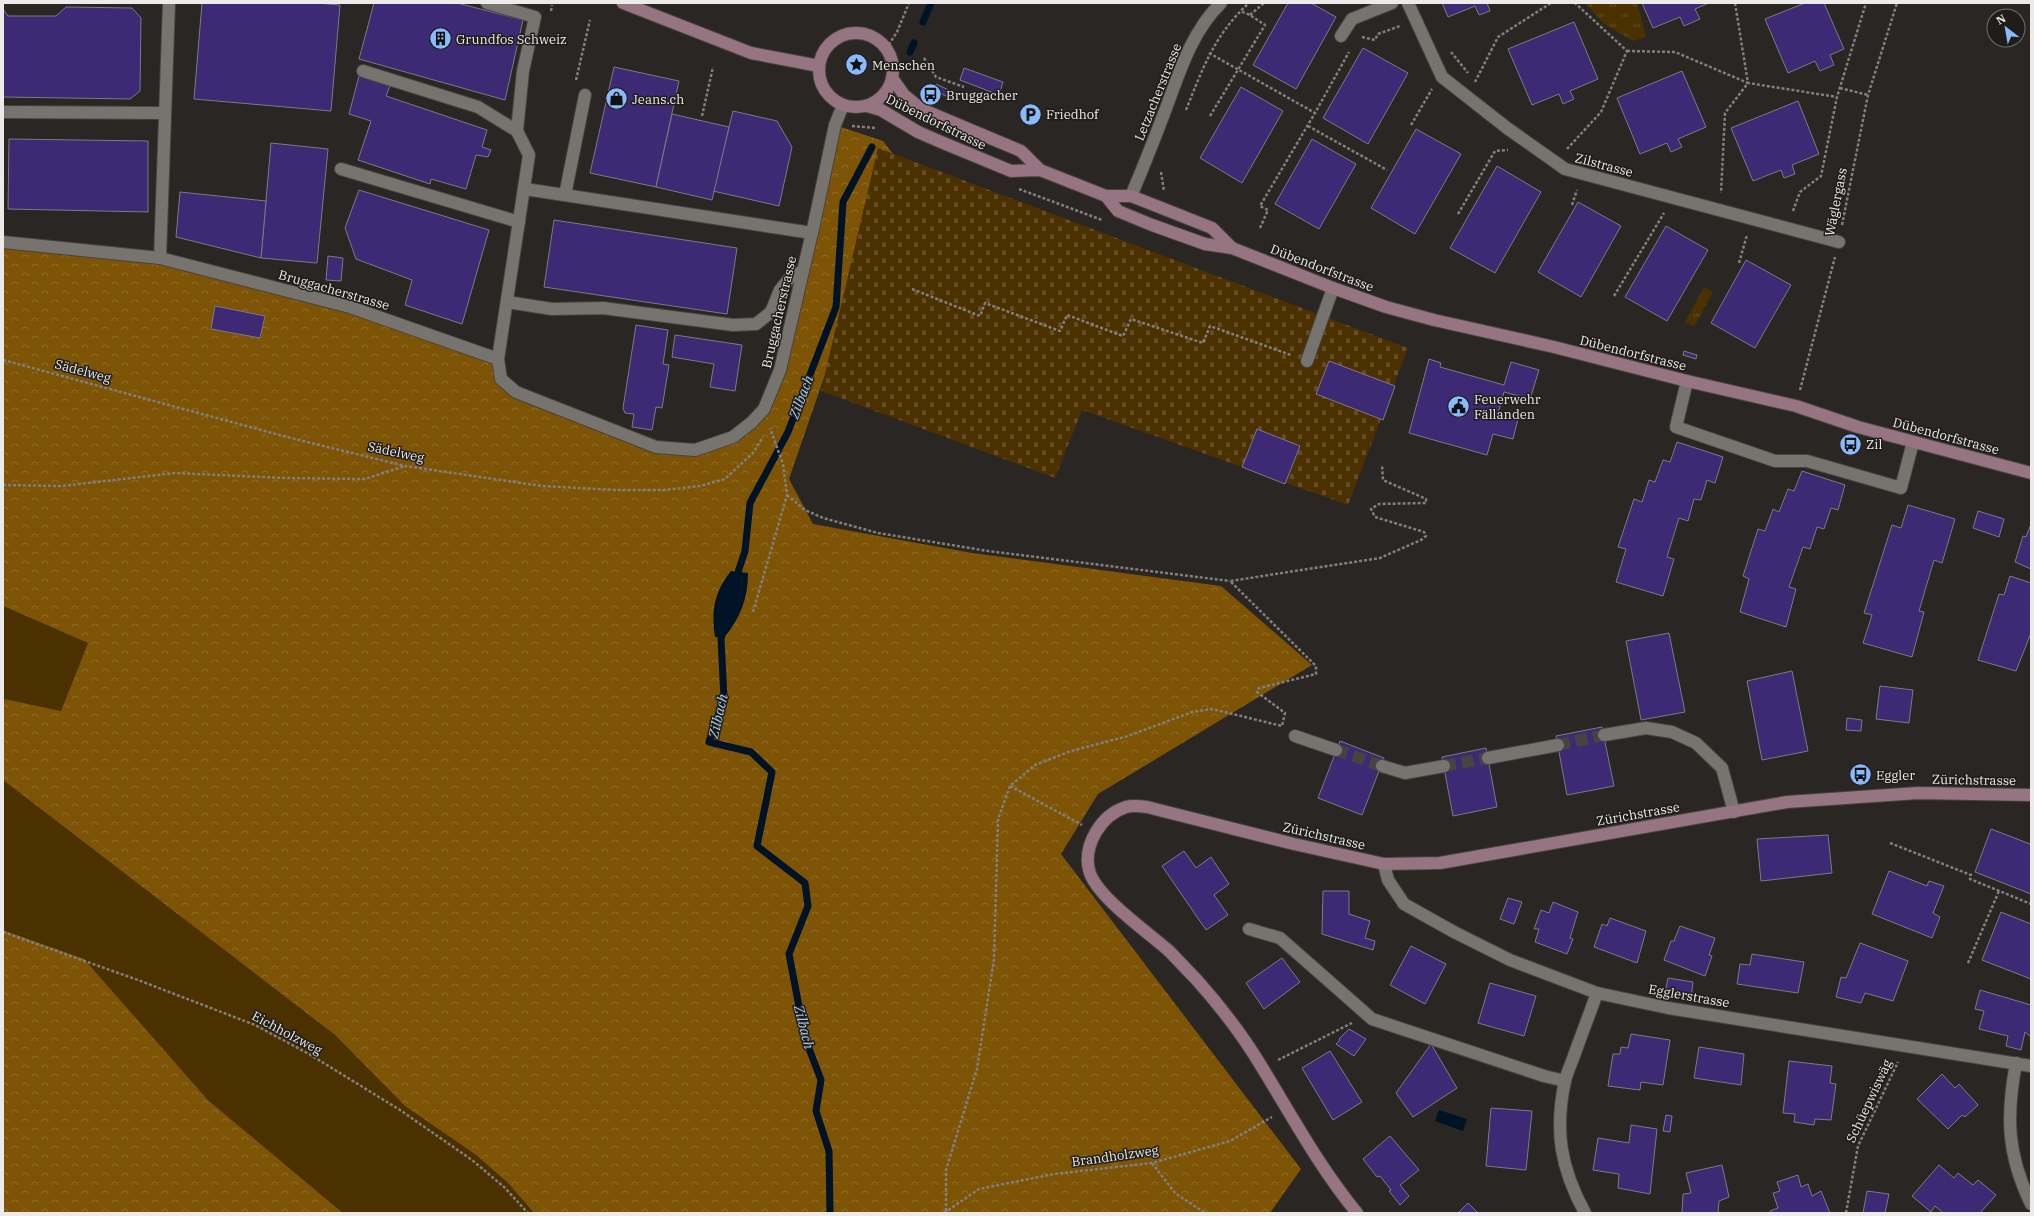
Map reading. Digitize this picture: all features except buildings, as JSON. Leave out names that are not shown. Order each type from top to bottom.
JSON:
[{"type":"main road","points":[[623,3],[751,53],[819,66]]},
{"type":"main road","points":[[843,105],[832,99],[824,90],[820,78],[819,66],[823,52],[833,41],[847,34],[862,34],[876,39],[886,49]]},
{"type":"main road","name":"Dübendorfstrasse","points":[[867,106],[878,100],[886,91],[892,78],[892,63],[886,49]]},
{"type":"main road","name":"Dübendorfstrasse","points":[[892,78],[904,96],[921,109],[1021,151],[1040,170]]},
{"type":"main road","name":"Dübendorfstrasse","points":[[843,105],[855,107],[867,106],[882,110],[918,132],[1011,171],[1040,170],[1106,196],[1131,196],[1212,228],[1232,248]]},
{"type":"main road","name":"Dübendorfstrasse","points":[[1106,196],[1118,211],[1204,244],[1232,248],[1333,288],[1386,307],[1434,320],[1554,347],[1687,381],[1796,406],[1858,427],[2031,472]]},
{"type":"main road","name":"Zürichstrasse","points":[[1357,1213],[1322,1168],[1263,1068],[1216,1001],[1169,951],[1100,890],[1089,870],[1089,855],[1095,832],[1104,821],[1126,807],[1147,807],[1287,842],[1384,864],[1452,861],[1787,802],[1918,793],[2031,795]]},
{"type":"street","points":[[160,258],[169,3]]},
{"type":"street","points":[[363,71],[478,107],[517,131],[523,71],[535,17],[487,3]]},
{"type":"street","name":"Letzacherstrasse","points":[[1131,196],[1186,56],[1200,29],[1221,3]]},
{"type":"street","points":[[1341,36],[1352,19],[1392,3]]},
{"type":"street","name":"Zilstrasse","points":[[1408,3],[1442,77],[1565,169],[1839,242]]},
{"type":"street","points":[[565,195],[585,95]]},
{"type":"street","name":"Bruggacherstrasse","points":[[517,131],[529,156],[498,359],[501,379],[516,392],[656,447],[695,450],[733,437],[752,422],[764,409],[780,370],[812,233],[835,125],[843,105]]},
{"type":"street","points":[[3,112],[165,113]]},
{"type":"street","points":[[341,170],[519,222]]},
{"type":"street","points":[[525,189],[812,233]]},
{"type":"street","name":"Bruggacherstrasse","points":[[3,242],[160,258],[350,306],[498,359]]},
{"type":"street","points":[[507,302],[552,309],[603,308],[733,325],[756,324],[771,312],[780,290],[792,275],[802,272]]},
{"type":"street","points":[[1307,360],[1333,288]]},
{"type":"street","points":[[1687,381],[1676,427],[1776,461],[1807,461],[1901,488],[1913,442]]},
{"type":"street","points":[[1604,735],[1646,728],[1672,732],[1696,743],[1722,768],[1734,812]]},
{"type":"street","points":[[1295,736],[1336,750]]},
{"type":"street","points":[[1488,758],[1558,745]]},
{"type":"street","points":[[1382,766],[1405,773],[1444,766]]},
{"type":"street","name":"Egglerstrasse","points":[[1384,864],[1388,880],[1404,904],[1454,932],[1510,960],[1597,993],[1668,1008],[2031,1066]]},
{"type":"street","points":[[1249,929],[1280,938],[1372,1018],[1544,1076],[1565,1080]]},
{"type":"street","points":[[1585,1213],[1572,1188],[1564,1166],[1561,1137],[1561,1113],[1565,1080],[1597,993]]},
{"type":"street","points":[[2016,1063],[2010,1095],[2009,1126],[2014,1160],[2023,1188],[2031,1204]]},
{"type":"path","points":[[886,49],[897,32],[910,3]]},
{"type":"path","points":[[1184,115],[1209,53],[1225,28],[1248,3]]},
{"type":"path","points":[[1250,15],[1264,3]]},
{"type":"path","points":[[1475,82],[1498,37],[1551,3]]},
{"type":"path","points":[[1575,3],[1627,51],[1675,52],[1748,83],[1837,97]]},
{"type":"path","points":[[1717,209],[1721,192],[1725,113],[1748,83],[1735,3]]},
{"type":"path","points":[[1793,211],[1800,192],[1821,176],[1837,97],[1866,3]]},
{"type":"path","name":"Wäglergass","points":[[1796,406],[1839,242],[1868,94],[1898,3]]},
{"type":"path","points":[[1210,116],[1265,25],[1250,15],[1240,11]]},
{"type":"path","points":[[1358,36],[1375,40],[1378,34],[1415,19]]},
{"type":"path","points":[[585,95],[576,80],[590,20]]},
{"type":"path","points":[[1448,46],[1455,58],[1481,87]]},
{"type":"path","points":[[1260,228],[1268,210],[1260,206],[1308,126],[1351,48]]},
{"type":"path","points":[[1567,149],[1601,112],[1627,51]]},
{"type":"path","points":[[1209,53],[1315,113]]},
{"type":"path","points":[[924,58],[936,77],[964,87]]},
{"type":"path","points":[[702,116],[713,67]]},
{"type":"path","points":[[1411,125],[1433,87],[1442,77]]},
{"type":"path","points":[[1840,88],[1868,94]]},
{"type":"path","points":[[835,125],[876,128]]},
{"type":"path","points":[[1308,126],[1387,170]]},
{"type":"path","points":[[1458,214],[1495,151],[1524,150],[1529,143]]},
{"type":"path","points":[[1562,146],[1572,151]]},
{"type":"path","points":[[1159,207],[1164,191],[1160,174],[1163,166]]},
{"type":"path","points":[[1014,187],[1103,220]]},
{"type":"path","points":[[1713,190],[1728,194]]},
{"type":"path","points":[[1614,296],[1668,206],[1670,197]]},
{"type":"path","points":[[1786,209],[1800,213]]},
{"type":"path","points":[[1739,263],[1751,218]]},
{"type":"path","points":[[1835,223],[1842,224]]},
{"type":"path","points":[[912,288],[980,316],[986,302],[1060,330],[1067,315],[1123,336],[1131,319],[1203,343],[1210,326],[1307,360]]},
{"type":"path","name":"Sädelweg","points":[[3,360],[283,436],[405,466],[542,486],[617,490],[664,490],[693,487],[725,479],[753,453],[770,427]]},
{"type":"path","points":[[753,612],[787,496],[783,464],[774,439]]},
{"type":"path","points":[[787,496],[805,510],[823,518],[878,533],[988,551],[1230,581],[1380,558],[1422,540],[1426,536],[1424,532],[1375,517],[1371,509],[1378,504],[1426,503],[1426,499],[1383,480],[1382,465]]},
{"type":"path","points":[[3,485],[62,486],[175,473],[285,478],[366,479],[405,466]]},
{"type":"path","points":[[945,1212],[946,1170],[977,1069],[994,959],[998,818],[1010,786],[1035,764],[1071,751],[1128,736],[1192,712],[1212,709],[1282,726],[1285,713],[1257,692],[1259,688],[1316,674],[1316,666],[1230,581]]},
{"type":"path","points":[[1010,786],[1095,832]]},
{"type":"path","points":[[1890,843],[1971,875],[1970,879],[2031,904]]},
{"type":"path","points":[[1968,963],[1999,891]]},
{"type":"path","name":"Eichholzweg","points":[[3,932],[123,974],[255,1026],[309,1054],[400,1110],[472,1160],[504,1187],[528,1213]]},
{"type":"path","points":[[1263,1068],[1368,1015]]},
{"type":"path","name":"Schüepwiswäg","points":[[1846,1213],[1858,1146],[1906,1046]]},
{"type":"path","name":"Brandholzweg","points":[[945,1212],[978,1189],[1054,1174],[1152,1163],[1230,1141],[1286,1109]]},
{"type":"path","points":[[1152,1163],[1175,1193],[1205,1213]]},
{"type":"green space","points":[[1585,3],[1637,3],[1646,37],[1633,41],[1604,24]]},
{"type":"green space","points":[[835,125],[883,141],[904,168],[858,279],[789,479],[813,524],[972,553],[1221,586],[1312,665],[1098,794],[1061,854],[1301,1169],[1270,1213],[534,1213],[508,1183],[476,1155],[405,1106],[335,1035],[3,780],[3,704],[5,699],[61,711],[88,643],[3,606],[3,242],[160,258],[350,307],[498,359],[501,379],[516,392],[656,447],[695,450],[752,422],[780,370]]},
{"type":"green space","points":[[878,148],[1408,348],[1348,505],[1082,410],[1055,478],[821,391]]},
{"type":"green space","points":[[1704,287],[1713,292],[1694,327],[1685,322]]},
{"type":"green space","points":[[3,606],[88,643],[61,711],[5,699],[3,704]]},
{"type":"green space","points":[[3,780],[335,1035],[405,1106],[476,1155],[508,1183],[534,1213],[343,1213],[208,1100],[84,959],[3,930]]},
{"type":"green space","points":[[3,930],[84,959],[208,1100],[343,1213],[3,1213]]},
{"type":"water","points":[[731,571],[748,573],[745,600],[739,616],[730,631],[724,638],[715,637],[713,619],[715,602],[717,594]]},
{"type":"water","points":[[1439,1110],[1467,1119],[1463,1131],[1435,1121]]},
{"type":"waterway","name":"Zilbach","points":[[923,22],[931,3]]},
{"type":"waterway","name":"Zilbach","points":[[910,52],[914,43]]},
{"type":"waterway","name":"Zilbach","points":[[735,581],[745,551],[750,503],[788,432],[836,307],[843,202],[872,147]]},
{"type":"waterway","name":"Zilbach","points":[[723,630],[721,639],[724,698],[709,742],[751,752],[772,772],[757,846],[805,883],[808,906],[789,954],[805,1038],[821,1080],[816,1111],[829,1151],[830,1213]]},
{"type":"tunnel","points":[[1558,745],[1604,735]]},
{"type":"tunnel","points":[[1336,750],[1382,766]]},
{"type":"tunnel","points":[[1444,766],[1488,758]]},
{"type":"place","name":"Grundfos Schweiz","points":[[441,39]]},
{"type":"place","name":"Menschen","points":[[857,65]]},
{"type":"place","name":"Bruggacher","points":[[930,95]]},
{"type":"place","name":"Jeans.ch","points":[[617,99]]},
{"type":"place","name":"Friedhof","points":[[1030,114]]},
{"type":"place","name":"Feuerwehr Fällanden","points":[[1458,406]]},
{"type":"place","name":"Zil","points":[[1851,444]]},
{"type":"place","name":"Eggler","points":[[1861,775]]}]
